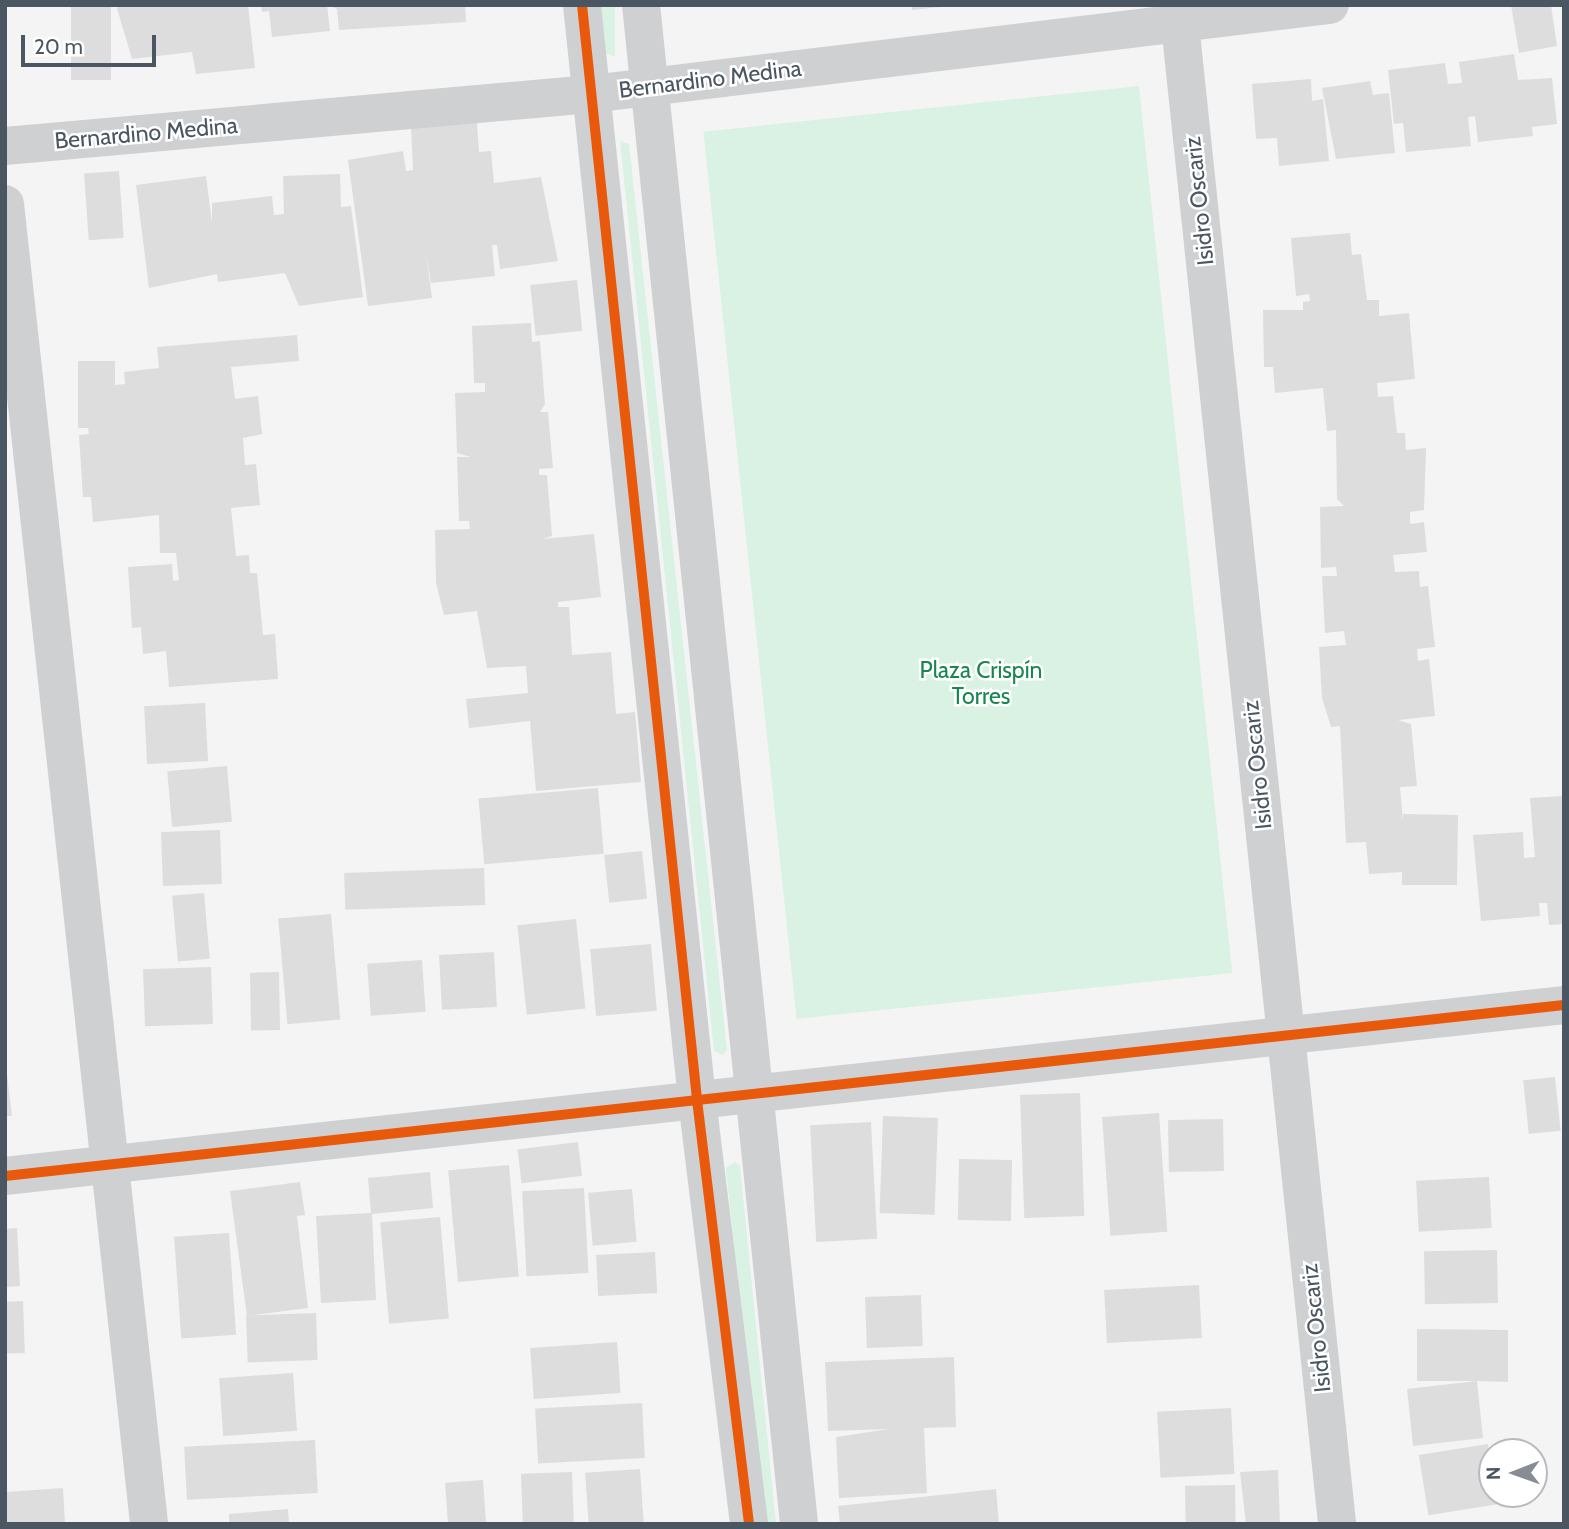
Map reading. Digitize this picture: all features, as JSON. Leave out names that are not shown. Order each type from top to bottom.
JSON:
[{"type":"street","points":[[582,5],[697,1100],[748,1524]]},
{"type":"street","points":[[642,5],[799,1524]]},
{"type":"street","name":"Bernardino Medina","points":[[5,146],[591,94],[1179,14],[1330,5]]},
{"type":"street","name":"Isidro Oscariz","points":[[1179,14],[1337,1524]]},
{"type":"street","points":[[5,204],[149,1524]]},
{"type":"street","points":[[5,1176],[1564,1005]]},
{"type":"green space","points":[[601,5],[615,5],[615,57],[606,53]]},
{"type":"green space","name":"Plaza Crispín Torres","points":[[1139,86],[1232,973],[797,1019],[703,132]]},
{"type":"green space","points":[[620,141],[629,144],[727,1050],[723,1055],[714,1051]]},
{"type":"green space","points":[[735,1162],[740,1166],[776,1524],[763,1524],[726,1168]]},
{"type":"building","points":[[71,5],[111,5],[111,80],[71,80]]},
{"type":"building","points":[[116,5],[248,5],[255,68],[196,74],[192,52],[132,59]]},
{"type":"building","points":[[261,5],[327,5],[330,31],[272,37],[269,11],[262,12]]},
{"type":"building","points":[[329,5],[465,5],[466,22],[339,30],[337,9]]},
{"type":"building","points":[[912,5],[940,5],[940,7],[912,10]]},
{"type":"building","points":[[1511,5],[1551,5],[1557,46],[1519,53]]},
{"type":"building","points":[[1514,54],[1518,80],[1552,78],[1557,124],[1532,127],[1533,136],[1478,142],[1475,116],[1468,117],[1471,146],[1406,152],[1403,123],[1394,124],[1388,70],[1445,63],[1448,84],[1462,83],[1459,62]]},
{"type":"building","points":[[1311,79],[1312,101],[1323,99],[1329,161],[1279,166],[1277,138],[1256,139],[1252,84]]},
{"type":"building","points":[[1370,81],[1373,95],[1389,93],[1395,153],[1336,159],[1322,88]]},
{"type":"building","points":[[477,123],[479,152],[491,151],[494,183],[541,177],[558,261],[500,269],[497,245],[492,245],[495,276],[431,283],[426,252],[432,298],[368,306],[348,160],[403,151],[406,171],[413,170],[411,127]]},
{"type":"building","points":[[119,171],[124,238],[89,240],[84,173]]},
{"type":"building","points":[[340,174],[341,207],[351,206],[363,297],[299,306],[285,273],[218,282],[217,274],[149,288],[136,185],[206,176],[212,223],[212,203],[272,196],[274,215],[284,214],[283,176]]},
{"type":"building","points":[[1350,233],[1352,255],[1361,254],[1367,300],[1379,300],[1379,316],[1409,313],[1415,379],[1377,383],[1378,397],[1393,396],[1397,433],[1405,433],[1406,450],[1426,448],[1424,510],[1410,512],[1410,524],[1424,522],[1427,552],[1393,555],[1395,572],[1419,571],[1420,587],[1428,586],[1435,647],[1417,649],[1418,661],[1429,659],[1435,716],[1398,720],[1411,724],[1417,786],[1400,787],[1403,822],[1403,814],[1458,815],[1457,885],[1402,885],[1402,872],[1369,874],[1366,842],[1346,843],[1340,726],[1331,727],[1322,698],[1319,647],[1346,645],[1344,631],[1325,633],[1322,576],[1337,576],[1336,567],[1321,568],[1320,507],[1344,506],[1337,499],[1336,430],[1327,431],[1323,388],[1275,393],[1273,367],[1264,367],[1263,310],[1303,310],[1303,302],[1310,301],[1309,294],[1296,296],[1291,238]]},
{"type":"building","points":[[577,280],[582,331],[536,336],[530,285]]},
{"type":"building","points":[[531,323],[532,342],[540,341],[545,404],[540,412],[548,412],[553,468],[539,469],[539,475],[547,475],[552,536],[543,539],[594,534],[601,597],[558,602],[558,607],[569,607],[572,655],[611,652],[616,714],[635,712],[641,782],[536,791],[530,721],[469,728],[466,699],[528,693],[526,666],[487,668],[477,611],[444,615],[436,583],[435,530],[470,529],[469,521],[459,521],[457,457],[471,457],[457,453],[455,393],[485,392],[485,383],[474,383],[472,326]]},
{"type":"building","points":[[297,335],[299,361],[231,367],[235,399],[258,396],[262,434],[243,438],[245,465],[256,464],[260,505],[231,508],[236,556],[249,555],[250,573],[257,573],[263,635],[275,634],[278,679],[169,687],[166,651],[143,654],[141,627],[132,628],[128,567],[172,564],[173,581],[179,580],[176,553],[160,553],[159,515],[93,522],[91,497],[83,497],[79,435],[89,434],[88,428],[78,428],[78,361],[115,361],[115,385],[125,384],[124,372],[159,368],[157,347]]},
{"type":"building","points":[[205,703],[208,761],[147,764],[144,706]]},
{"type":"building","points":[[227,766],[232,822],[172,827],[167,771]]},
{"type":"building","points":[[598,788],[604,854],[484,864],[478,798]]},
{"type":"building","points":[[1564,796],[1564,924],[1549,925],[1547,903],[1539,903],[1540,916],[1481,921],[1473,835],[1523,832],[1524,858],[1535,857],[1530,798]]},
{"type":"building","points":[[220,830],[222,884],[163,886],[161,832]]},
{"type":"building","points":[[642,851],[647,899],[609,903],[604,855]]},
{"type":"building","points":[[484,868],[485,905],[345,910],[344,873]]},
{"type":"building","points":[[204,893],[210,959],[178,962],[172,896]]},
{"type":"building","points":[[331,914],[340,1020],[287,1024],[278,919]]},
{"type":"building","points":[[576,919],[585,1009],[527,1015],[517,925]]},
{"type":"building","points":[[651,944],[657,1011],[596,1016],[590,949]]},
{"type":"building","points":[[494,952],[497,1007],[442,1010],[439,955]]},
{"type":"building","points":[[422,960],[426,1012],[371,1016],[367,964]]},
{"type":"building","points":[[211,967],[213,1024],[145,1026],[143,969]]},
{"type":"building","points":[[279,972],[280,1030],[251,1030],[250,973]]},
{"type":"building","points":[[5,1058],[12,1116],[5,1116]]},
{"type":"building","points":[[1555,1077],[1561,1131],[1529,1134],[1523,1080]]},
{"type":"building","points":[[1080,1093],[1084,1216],[1024,1218],[1020,1095]]},
{"type":"building","points":[[1159,1113],[1167,1232],[1110,1236],[1102,1117]]},
{"type":"building","points":[[883,1116],[938,1118],[935,1215],[880,1213]]},
{"type":"building","points":[[1223,1119],[1224,1171],[1169,1172],[1168,1120]]},
{"type":"building","points":[[871,1122],[877,1239],[816,1242],[810,1125]]},
{"type":"building","points":[[578,1142],[582,1176],[522,1183],[517,1149]]},
{"type":"building","points":[[959,1159],[1012,1160],[1011,1221],[958,1220]]},
{"type":"building","points":[[509,1165],[519,1277],[458,1282],[448,1170]]},
{"type":"building","points":[[430,1172],[433,1208],[372,1214],[376,1300],[321,1303],[316,1216],[371,1213],[368,1178]]},
{"type":"building","points":[[1489,1177],[1492,1228],[1419,1232],[1416,1181]]},
{"type":"building","points":[[300,1182],[305,1215],[297,1216],[308,1308],[247,1316],[230,1191]]},
{"type":"building","points":[[584,1188],[588,1273],[527,1276],[522,1191]]},
{"type":"building","points":[[632,1189],[637,1242],[593,1246],[588,1193]]},
{"type":"building","points":[[440,1217],[449,1319],[389,1324],[380,1222]]},
{"type":"building","points":[[17,1228],[20,1286],[5,1287],[5,1229]]},
{"type":"building","points":[[229,1233],[236,1335],[181,1339],[174,1237]]},
{"type":"building","points":[[1497,1250],[1498,1303],[1425,1304],[1424,1251]]},
{"type":"building","points":[[655,1252],[657,1293],[598,1296],[596,1255]]},
{"type":"building","points":[[1199,1285],[1202,1338],[1107,1343],[1104,1290]]},
{"type":"building","points":[[921,1295],[923,1346],[867,1348],[865,1297]]},
{"type":"building","points":[[23,1301],[25,1353],[7,1354],[5,1302]]},
{"type":"building","points":[[316,1313],[318,1360],[248,1362],[246,1315]]},
{"type":"building","points":[[1417,1329],[1508,1330],[1508,1382],[1417,1381]]},
{"type":"building","points":[[617,1342],[621,1393],[534,1399],[530,1348]]},
{"type":"building","points":[[954,1357],[956,1427],[924,1428],[927,1493],[839,1498],[836,1437],[889,1429],[828,1431],[825,1362]]},
{"type":"building","points":[[293,1373],[297,1431],[223,1436],[219,1378]]},
{"type":"building","points":[[1477,1381],[1483,1438],[1413,1446],[1407,1389]]},
{"type":"building","points":[[642,1403],[645,1458],[538,1464],[535,1409]]},
{"type":"building","points":[[1231,1408],[1234,1474],[1161,1478],[1157,1412]]},
{"type":"building","points":[[315,1440],[318,1493],[187,1500],[184,1447]]},
{"type":"building","points":[[1478,1446],[1478,1507],[1428,1515],[1419,1455]]},
{"type":"building","points":[[640,1469],[644,1524],[589,1524],[585,1473]]},
{"type":"building","points":[[1278,1470],[1280,1524],[1246,1524],[1240,1472]]},
{"type":"building","points":[[572,1472],[574,1524],[523,1524],[521,1474]]},
{"type":"building","points":[[483,1480],[486,1524],[448,1524],[445,1483]]},
{"type":"building","points":[[1235,1485],[1236,1524],[1186,1524],[1185,1486]]},
{"type":"building","points":[[63,1488],[65,1524],[5,1524],[5,1492]]},
{"type":"building","points":[[996,1489],[999,1524],[840,1524],[838,1506]]},
{"type":"building","points":[[288,1509],[289,1524],[229,1524],[229,1514]]},
{"type":"cycle path","points":[[582,5],[697,1100],[749,1524]]},
{"type":"cycle path","points":[[5,1176],[1564,1005]]}]
